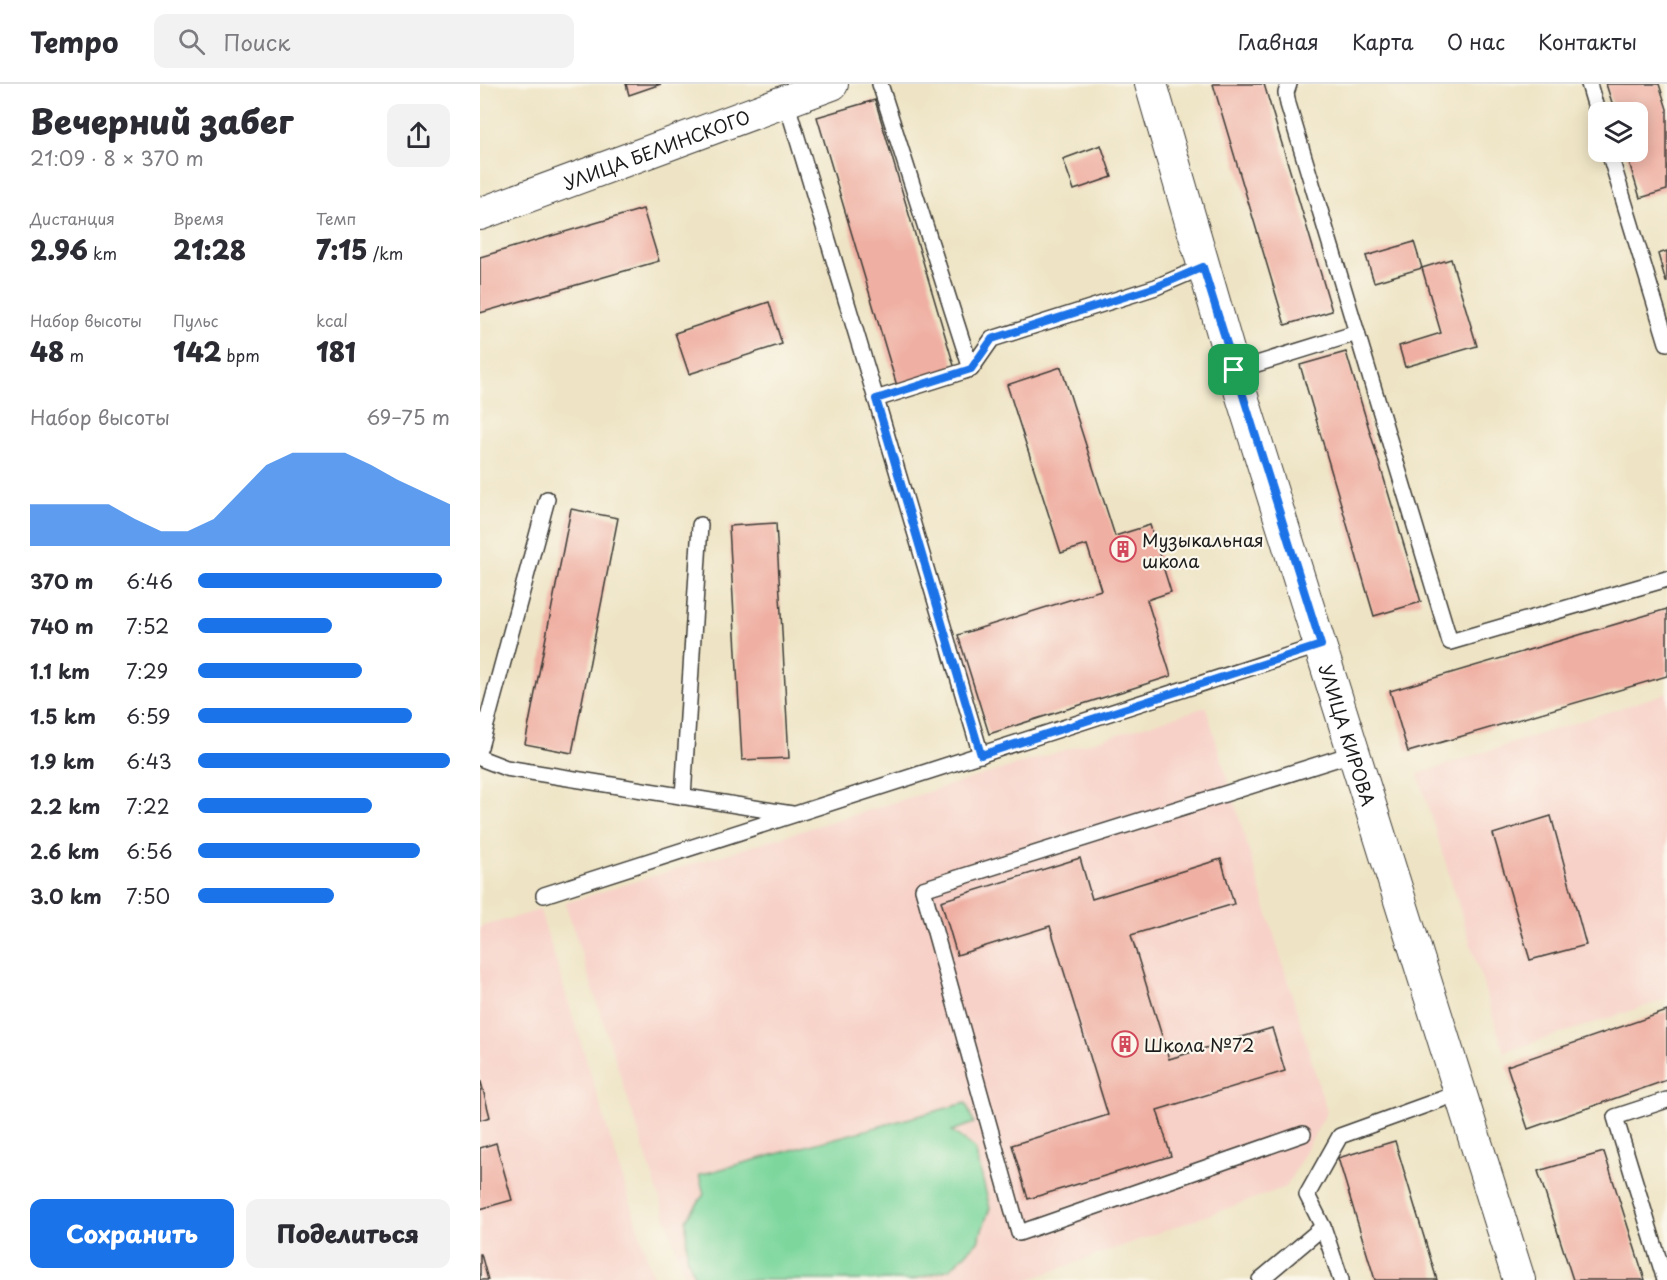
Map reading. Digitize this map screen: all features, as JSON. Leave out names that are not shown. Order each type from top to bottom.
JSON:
[{"type":"street","name":"УЛИЦА БЕЛИНСКОГО","points":[[480,214],[832,84]]},
{"type":"street","name":"УЛИЦА КИРОВА","points":[[1151,84],[1234,370],[1519,1280]]},
{"type":"lane","points":[[880,84],[971,369]]},
{"type":"lane","points":[[1288,84],[1286,93],[1288,104],[1450,642],[1667,579]]},
{"type":"lane","points":[[1589,84],[1594,102]]},
{"type":"lane","points":[[786,101],[981,755]]},
{"type":"lane","points":[[1612,162],[1667,343]]},
{"type":"lane","points":[[876,399],[971,369],[992,339],[1156,287],[1203,267]]},
{"type":"lane","points":[[1234,370],[1357,333]]},
{"type":"lane","points":[[480,747],[547,499]]},
{"type":"lane","points":[[683,797],[700,525]]},
{"type":"lane","points":[[544,895],[1321,645]]},
{"type":"lane","points":[[1303,1134],[1019,1233],[922,889],[1355,753]]},
{"type":"lane","points":[[480,758],[506,768],[795,815]]},
{"type":"lane","points":[[1341,1280],[1323,1227],[1307,1195],[1340,1136],[1459,1092]]},
{"type":"lane","points":[[1665,1280],[1615,1117],[1667,1100]]},
{"type":"lane","points":[[1260,1280],[1323,1227]]},
{"type":"shaded area","points":[[1667,693],[1667,999],[1504,1052],[1418,774]]},
{"type":"shaded area","points":[[1206,707],[1327,1112],[1286,1187],[1028,1280],[686,1280],[565,903]]},
{"type":"shaded area","points":[[540,910],[654,1280],[480,1280],[480,927]]},
{"type":"green space","points":[[966,1103],[974,1123],[952,1131],[975,1149],[990,1208],[978,1241],[950,1269],[912,1280],[696,1280],[687,1257],[686,1220],[704,1194],[699,1175]]},
{"type":"building","points":[[626,84],[661,84],[629,95]]},
{"type":"building","points":[[1213,84],[1264,84],[1332,311],[1285,325]]},
{"type":"building","points":[[1606,84],[1659,84],[1667,109],[1667,190],[1640,198],[1629,162],[1648,162],[1648,102],[1612,102]]},
{"type":"building","points":[[875,100],[955,369],[897,386],[817,117]]},
{"type":"building","points":[[1101,145],[1112,177],[1074,190],[1063,159]]},
{"type":"building","points":[[643,209],[659,261],[480,313],[480,257]]},
{"type":"building","points":[[1414,242],[1422,268],[1374,282],[1366,256]]},
{"type":"building","points":[[1667,251],[1667,282],[1666,282],[1658,254]]},
{"type":"building","points":[[1451,259],[1477,346],[1405,367],[1399,346],[1441,333],[1422,268]]},
{"type":"building","points":[[769,302],[782,344],[689,374],[675,333]]},
{"type":"building","points":[[1346,352],[1421,602],[1374,616],[1300,365]]},
{"type":"building","name":"Музыкальная школа","points":[[1061,367],[1115,536],[1150,525],[1171,592],[1147,600],[1171,676],[989,734],[958,635],[1101,590],[1087,545],[1061,553],[1007,385]]},
{"type":"building","points":[[571,509],[618,518],[572,753],[525,744]]},
{"type":"building","points":[[776,523],[789,758],[742,760],[729,526]]},
{"type":"building","points":[[1667,609],[1667,676],[1408,752],[1390,691]]},
{"type":"building","points":[[1551,816],[1586,945],[1530,960],[1493,834]]},
{"type":"building","name":"Школа №72","points":[[1080,858],[1092,899],[1221,859],[1234,904],[1131,935],[1169,1059],[1272,1028],[1285,1071],[1157,1110],[1171,1156],[1028,1199],[1012,1145],[1108,1115],[1050,926],[957,955],[941,901]]},
{"type":"building","points":[[1667,1011],[1667,1080],[1528,1129],[1507,1066]]},
{"type":"building","points":[[480,1083],[490,1117],[480,1120]]},
{"type":"building","points":[[1395,1141],[1437,1280],[1375,1280],[1338,1158]]},
{"type":"building","points":[[496,1143],[512,1200],[480,1209],[480,1148]]},
{"type":"building","points":[[1604,1152],[1645,1280],[1573,1280],[1538,1171]]},
{"type":"building","points":[[481,1254],[488,1280],[480,1280]]},
{"type":"place","name":"Музыкальная школа","points":[[1123,549]]},
{"type":"place","name":"Школа №72","points":[[1125,1044]]},
{"type":"route","points":[[1203,267],[1234,370],[1321,645],[981,755],[876,399],[971,369],[992,339],[1156,287],[1203,267]]}]
